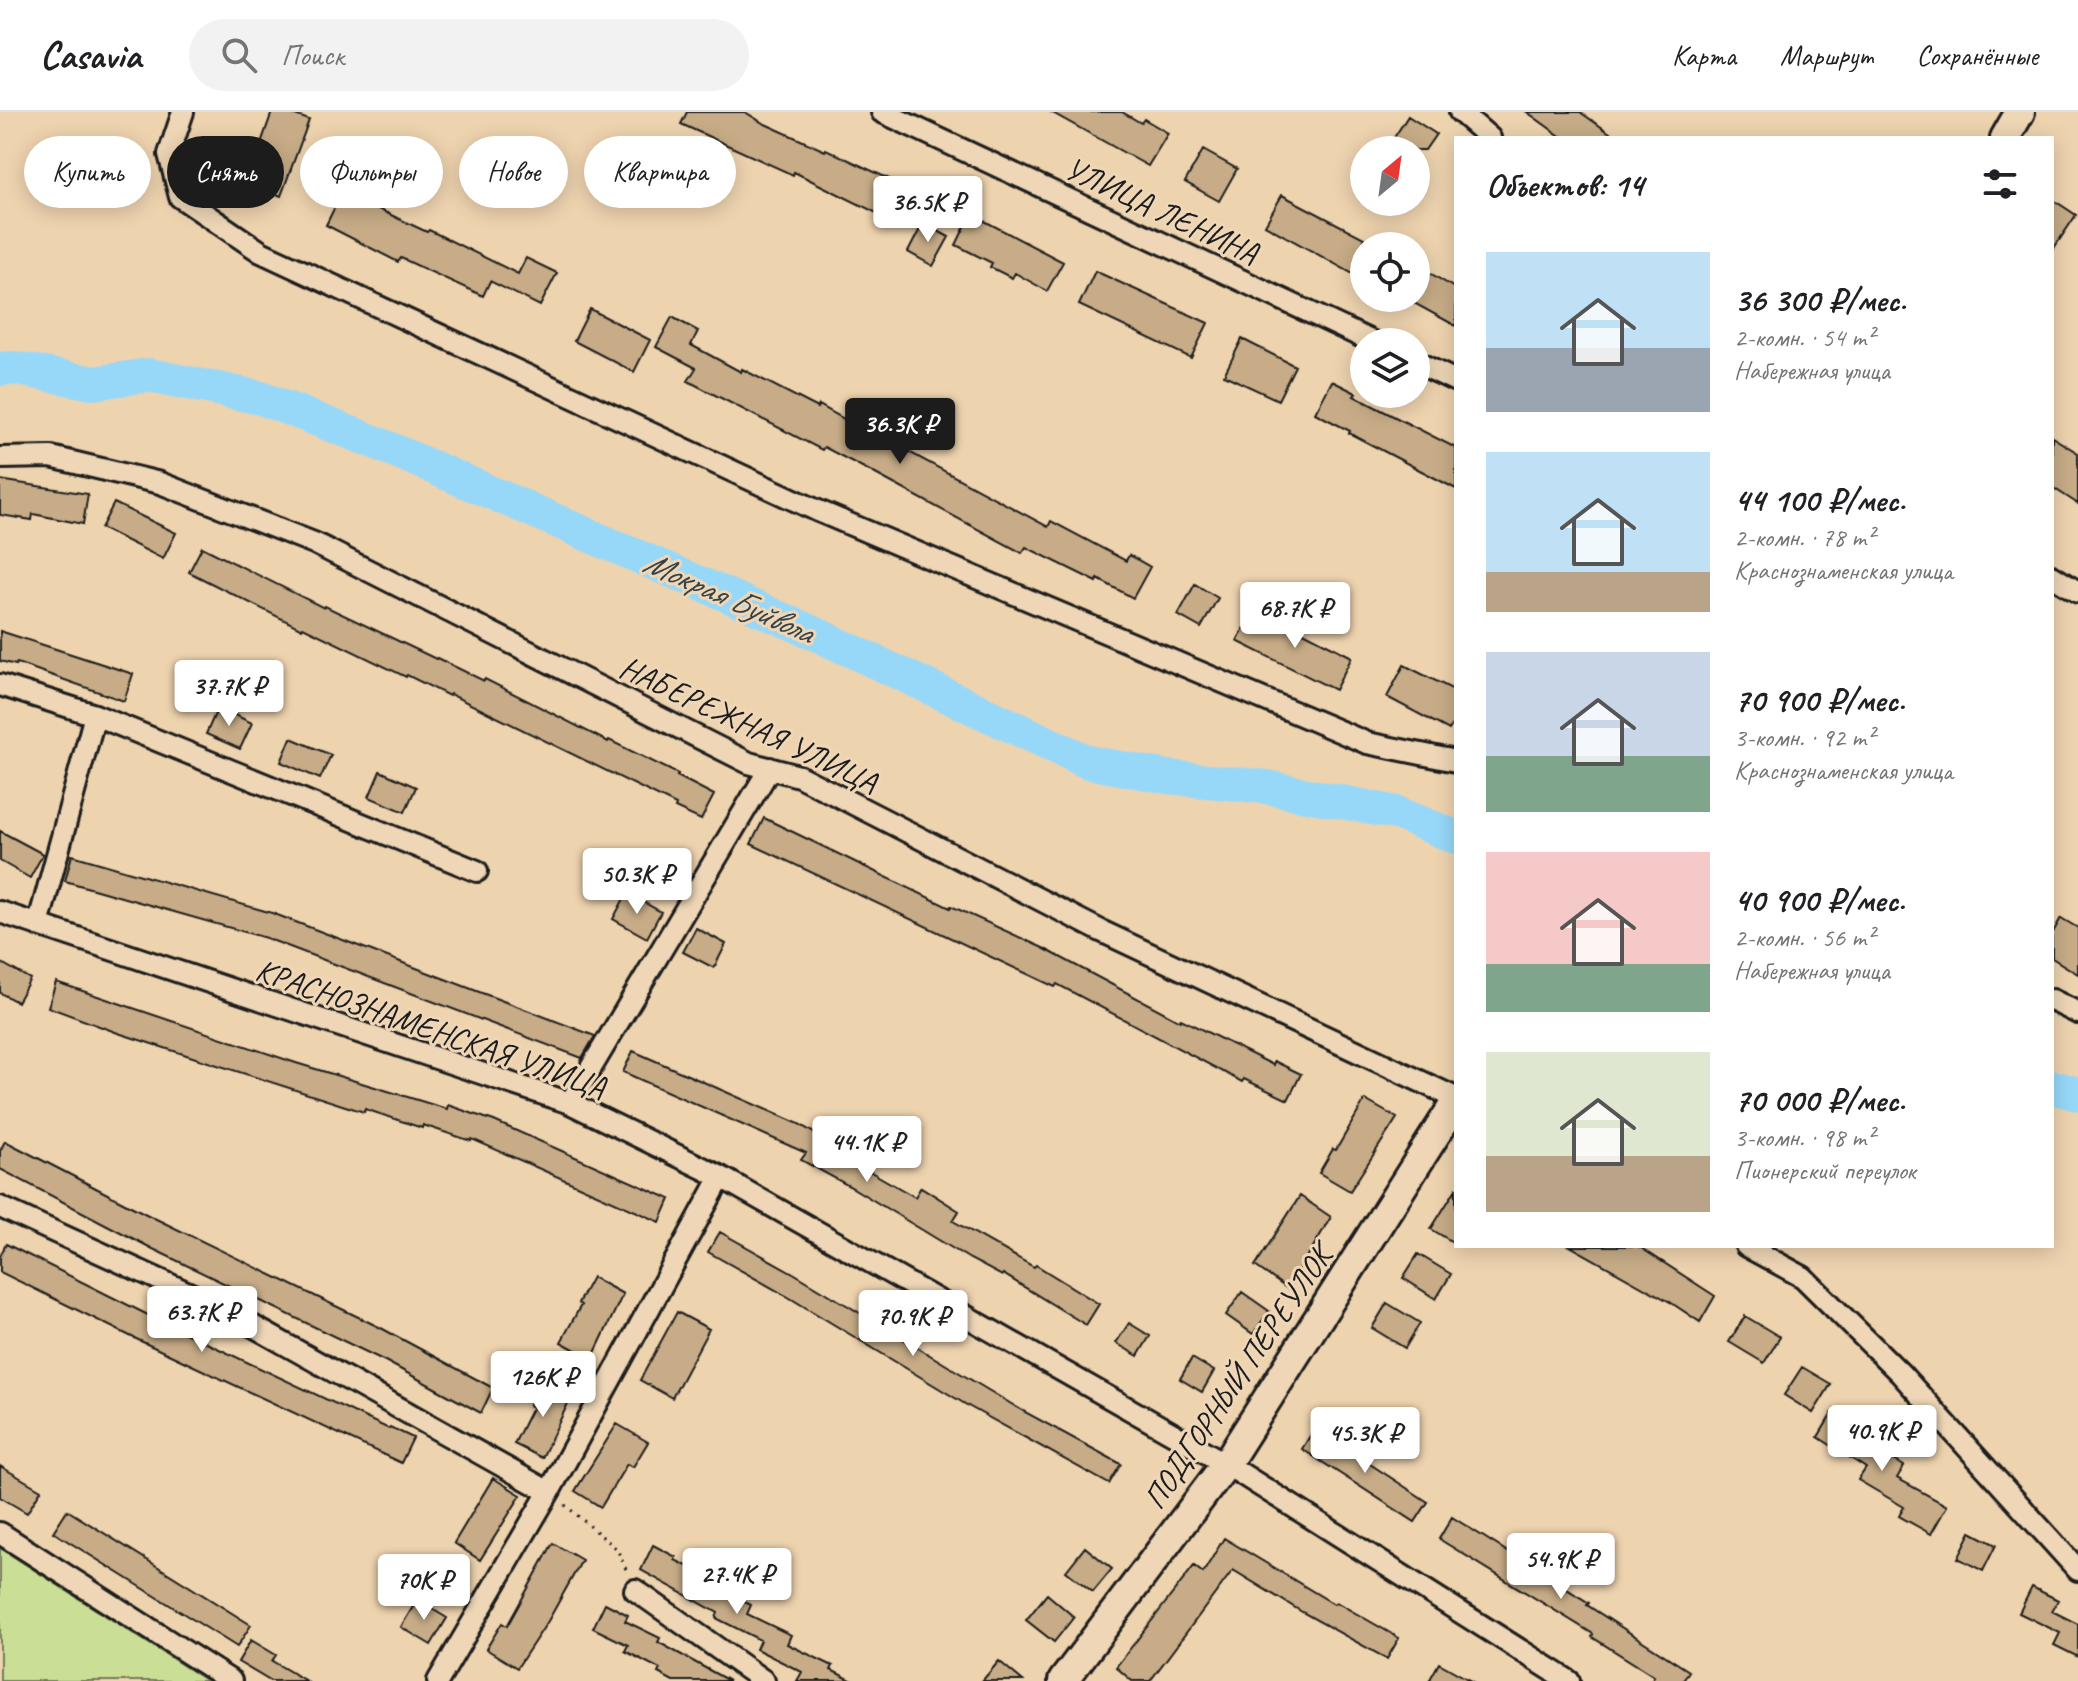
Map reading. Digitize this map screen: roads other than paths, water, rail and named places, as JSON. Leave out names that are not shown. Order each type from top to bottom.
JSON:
[{"type":"main road","points":[[2006,136],[2020,112]]},
{"type":"main road","name":"ПОДГОРНЫЙ ПЕРЕУЛОК","points":[[1063,1681],[1226,1464],[1454,1103]]},
{"type":"street","points":[[183,112],[169,154],[180,197],[261,252],[816,510],[1367,743],[1454,761]]},
{"type":"street","name":"УЛИЦА ЛЕНИНА","points":[[882,112],[1350,331]]},
{"type":"street","points":[[1460,112],[1488,136]]},
{"type":"street","points":[[1430,369],[1454,380]]},
{"type":"street","name":"НАБЕРЕЖНАЯ УЛИЦА","points":[[0,458],[51,457],[160,483],[314,543],[749,763],[799,776],[1101,931],[1454,1099]]},
{"type":"street","points":[[2054,577],[2078,592]]},
{"type":"street","points":[[0,685],[95,715],[477,871]]},
{"type":"street","points":[[38,925],[95,715]]},
{"type":"street","points":[[570,1103],[770,768]]},
{"type":"street","name":"КРАСНОЗНАМЕНСКАЯ УЛИЦА","points":[[0,912],[570,1103],[721,1177],[1226,1464],[1569,1681]]},
{"type":"street","points":[[2054,1001],[2078,1013]]},
{"type":"street","points":[[438,1681],[549,1492],[721,1177]]},
{"type":"street","points":[[0,1207],[217,1306],[549,1492]]},
{"type":"street","points":[[1750,1248],[1803,1277],[1901,1374],[2078,1570]]},
{"type":"street","points":[[0,1533],[231,1681]]},
{"type":"street","points":[[635,1590],[764,1681]]},
{"type":"waterway","name":"Мокрая Буйвола","points":[[0,369],[13,368],[93,383],[149,375],[261,398],[377,443],[814,633],[1088,762],[1168,777],[1267,787],[1397,813],[1454,836]]},
{"type":"waterway","name":"Мокрая Буйвола","points":[[2054,1088],[2078,1094]]}]
